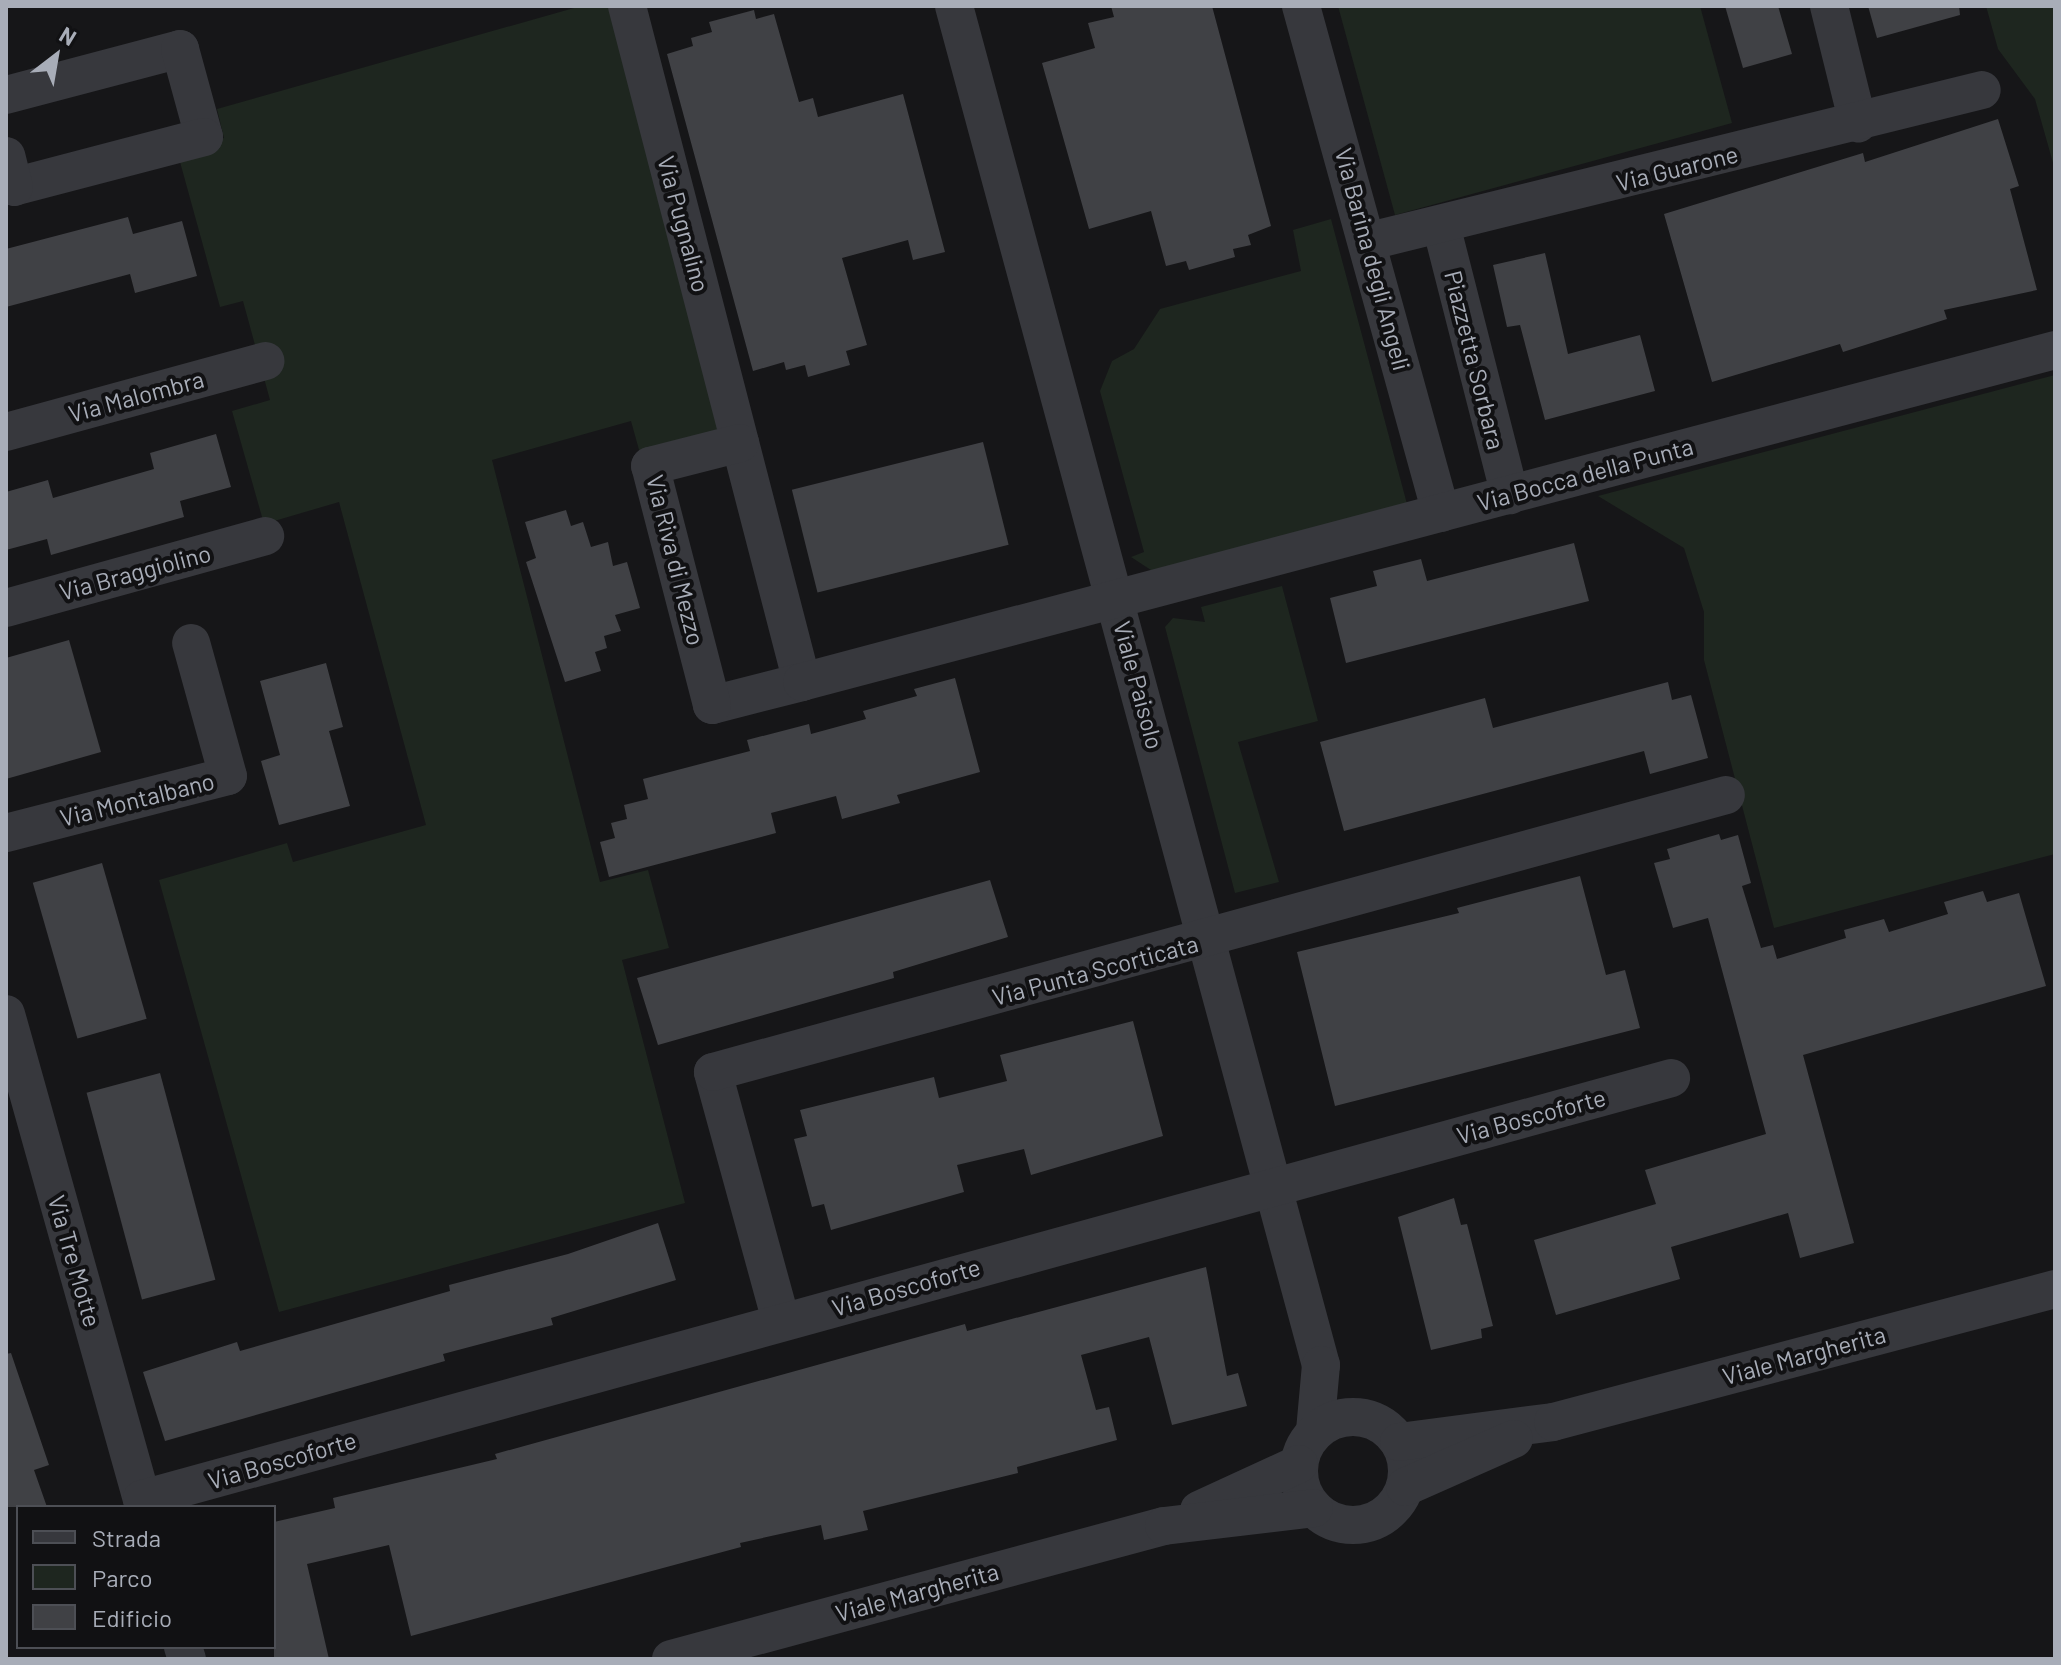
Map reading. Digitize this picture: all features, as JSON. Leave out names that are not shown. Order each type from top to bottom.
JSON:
[{"type":"street","name":"Via Pugnalino","points":[[627,6],[740,443]]},
{"type":"street","name":"Viale Paisolo","points":[[954,6],[1321,1365],[1307,1448]]},
{"type":"street","name":"Via Barina degli Angeli","points":[[1301,6],[1370,241],[1441,513]]},
{"type":"street","points":[[1829,6],[1858,123]]},
{"type":"street","points":[[6,95],[180,49],[204,137],[14,187],[6,156]]},
{"type":"street","name":"Via Guarone","points":[[1370,241],[1982,90]]},
{"type":"street","name":"Piazzetta Sorbara","points":[[1441,225],[1510,495]]},
{"type":"street","name":"Via Bocca della Punta","points":[[1116,600],[2055,350]]},
{"type":"street","name":"Via Malombra","points":[[6,432],[265,361]]},
{"type":"street","name":"Via Riva di Mezzo","points":[[740,443],[650,466],[712,705],[1116,600]]},
{"type":"street","points":[[740,443],[802,682]]},
{"type":"street","name":"Via Braggiolino","points":[[6,608],[265,536]]},
{"type":"street","name":"Via Montalbano","points":[[6,833],[228,776],[191,643]]},
{"type":"street","name":"Via Punta Scorticata","points":[[781,1321],[713,1072],[1726,795]]},
{"type":"street","name":"Via Tre Motte","points":[[6,1014],[143,1503]]},
{"type":"street","name":"Via Boscoforte","points":[[143,1503],[781,1321],[1671,1078]]},
{"type":"street","name":"Viale Margherita","points":[[1399,1442],[1553,1422],[2055,1289]]},
{"type":"street","name":"Viale Paisolo","points":[[1321,1365],[1368,1418]]},
{"type":"street","points":[[1368,1418],[1399,1442],[1408,1470],[1405,1487]]},
{"type":"street","name":"Viale Margherita","points":[[1164,1526],[1307,1448],[1340,1419],[1368,1418]]},
{"type":"street","name":"Viale Margherita","points":[[671,1659],[1164,1526],[1314,1508],[1335,1522],[1369,1522],[1391,1509],[1405,1487],[1553,1422]]},
{"type":"street","points":[[1307,1448],[1300,1482],[1314,1508]]},
{"type":"green space","points":[[581,6],[622,6],[734,434],[641,457],[631,421],[492,460],[600,882],[648,870],[669,948],[622,960],[685,1203],[279,1312],[159,880],[287,843],[293,862],[426,825],[339,502],[264,524],[232,411],[270,400],[243,301],[220,307],[177,151],[224,138],[217,109]]},
{"type":"green space","points":[[1338,6],[1700,6],[1732,123],[1395,215]]},
{"type":"green space","points":[[1986,6],[2055,6],[2055,170],[2035,99],[1998,49]]},
{"type":"green space","points":[[1331,219],[1407,504],[1154,572],[1131,557],[1144,552],[1100,391],[1112,361],[1134,349],[1160,309],[1301,271],[1293,230]]},
{"type":"green space","points":[[2055,375],[2055,854],[1774,928],[1704,660],[1704,612],[1684,548],[1598,496]]},
{"type":"green space","points":[[1282,586],[1318,721],[1238,742],[1279,882],[1235,893],[1165,627],[1173,618],[1205,622],[1201,607]]},
{"type":"building","points":[[1111,6],[1212,6],[1271,226],[1248,235],[1251,245],[1233,249],[1235,257],[1189,270],[1186,261],[1166,266],[1151,211],[1089,229],[1042,63],[1095,48],[1088,23],[1114,17]]},
{"type":"building","points":[[1725,6],[1778,6],[1792,54],[1743,68]]},
{"type":"building","points":[[1868,6],[1959,6],[1960,15],[1877,38]]},
{"type":"building","points":[[754,10],[756,19],[774,14],[799,102],[813,98],[818,117],[903,94],[945,252],[913,260],[908,240],[842,258],[867,345],[846,351],[850,365],[808,377],[805,365],[786,370],[784,362],[753,371],[667,54],[693,46],[691,38],[712,32],[709,22]]},
{"type":"building","points":[[1998,119],[2019,186],[2010,189],[2037,290],[1944,310],[1947,319],[1843,352],[1840,344],[1712,382],[1664,214],[1863,153],[1865,162]]},
{"type":"building","points":[[128,217],[133,234],[182,221],[197,276],[135,293],[130,274],[6,307],[6,249]]},
{"type":"building","points":[[1545,253],[1568,354],[1640,335],[1655,391],[1545,420],[1520,325],[1507,327],[1493,265]]},
{"type":"building","points":[[216,434],[231,487],[180,501],[184,517],[51,555],[47,539],[6,550],[6,492],[48,480],[53,498],[154,469],[150,453]]},
{"type":"building","points":[[983,442],[1009,545],[817,593],[792,490]]},
{"type":"building","points":[[566,510],[571,526],[583,522],[591,547],[608,542],[613,566],[627,562],[640,608],[615,615],[621,631],[604,636],[607,648],[595,652],[601,671],[565,682],[526,562],[536,558],[525,522]]},
{"type":"building","points":[[1574,543],[1589,601],[1346,663],[1330,598],[1377,586],[1373,571],[1421,559],[1427,581]]},
{"type":"building","points":[[69,640],[101,752],[6,779],[6,658]]},
{"type":"building","points":[[326,663],[343,727],[329,731],[350,806],[279,825],[261,761],[280,755],[260,681]]},
{"type":"building","points":[[955,678],[980,772],[897,795],[900,803],[842,819],[836,796],[771,813],[776,833],[609,877],[600,842],[615,838],[611,823],[627,819],[624,805],[648,799],[643,779],[750,751],[747,740],[809,724],[811,734],[866,719],[863,711],[917,696],[914,689]]},
{"type":"building","points":[[1668,682],[1672,700],[1691,695],[1708,758],[1650,774],[1644,751],[1344,831],[1320,742],[1485,698],[1493,728]]},
{"type":"building","points":[[1719,834],[1721,840],[1738,835],[1751,883],[1742,886],[1761,948],[1773,945],[1777,959],[1846,938],[1844,930],[1884,919],[1889,932],[1948,914],[1944,902],[1983,891],[1987,902],[2019,893],[2046,986],[1803,1055],[1854,1243],[1800,1258],[1788,1213],[1671,1247],[1680,1279],[1556,1315],[1534,1240],[1656,1204],[1645,1170],[1766,1134],[1708,918],[1673,928],[1654,863],[1670,859],[1667,849]]},
{"type":"building","points":[[102,863],[147,1019],[77,1039],[33,883]]},
{"type":"building","points":[[1580,876],[1606,975],[1625,970],[1640,1028],[1335,1106],[1297,952],[1459,913],[1457,908]]},
{"type":"building","points":[[990,880],[1008,937],[893,972],[894,978],[658,1045],[637,978]]},
{"type":"building","points":[[1133,1021],[1163,1136],[1031,1175],[1024,1149],[957,1165],[964,1192],[831,1230],[824,1204],[812,1207],[794,1139],[807,1136],[800,1110],[934,1077],[939,1098],[1007,1081],[1000,1055]]},
{"type":"building","points":[[160,1073],[215,1280],[142,1299],[87,1093]]},
{"type":"building","points":[[1454,1198],[1461,1225],[1467,1224],[1493,1326],[1481,1329],[1482,1338],[1431,1350],[1398,1217]]},
{"type":"building","points":[[658,1223],[676,1280],[551,1318],[553,1325],[443,1354],[445,1361],[165,1441],[143,1372],[237,1342],[240,1351],[450,1291],[449,1285],[568,1254]]},
{"type":"building","points":[[1206,1267],[1227,1376],[1238,1373],[1247,1406],[1172,1425],[1149,1337],[1081,1355],[1096,1410],[1109,1407],[1117,1440],[1017,1467],[1018,1473],[863,1511],[868,1530],[824,1540],[821,1525],[740,1543],[741,1547],[411,1636],[389,1545],[307,1564],[329,1659],[274,1659],[276,1522],[335,1508],[333,1498],[497,1459],[495,1454],[965,1324],[967,1331]]},
{"type":"building","points":[[11,1353],[49,1465],[34,1470],[46,1505],[6,1507],[6,1354]]}]
